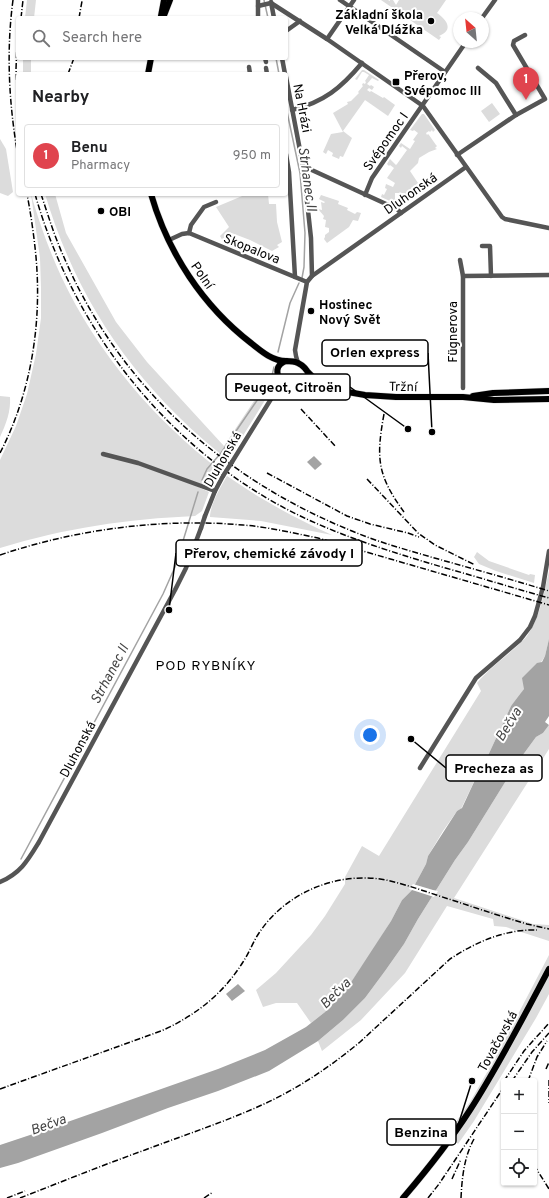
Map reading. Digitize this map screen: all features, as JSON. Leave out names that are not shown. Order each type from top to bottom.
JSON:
[{"type":"main road","points":[[159,16],[160,0]]},
{"type":"main road","points":[[160,16],[164,0]]},
{"type":"main road","points":[[164,16],[170,0]]},
{"type":"main road","points":[[148,72],[152,60]]},
{"type":"main road","name":"Polní","points":[[152,196],[169,240],[186,271],[211,306],[234,329],[262,352],[271,358],[286,361]]},
{"type":"main road","name":"Polní","points":[[262,352],[277,372]]},
{"type":"main road","points":[[277,372],[283,383],[290,387],[296,389],[305,388],[310,380],[309,373],[298,363],[286,361]]},
{"type":"main road","name":"Dluhonská","points":[[277,372],[280,364],[286,361]]},
{"type":"main road","name":"Tržní","points":[[309,373],[316,380],[342,390]]},
{"type":"main road","name":"Tržní","points":[[305,388],[313,386],[378,396],[417,398],[463,397],[493,393],[549,391]]},
{"type":"main road","name":"Tržní","points":[[463,397],[494,400],[549,400]]},
{"type":"main road","name":"Tovačovská","points":[[403,1198],[440,1152],[469,1111],[495,1068],[549,969]]},
{"type":"street","points":[[258,0],[300,22],[327,39],[423,106],[504,219],[549,228]]},
{"type":"street","points":[[340,0],[445,72]]},
{"type":"street","points":[[327,39],[354,0]]},
{"type":"street","points":[[486,12],[495,0]]},
{"type":"street","points":[[259,16],[265,3]]},
{"type":"street","points":[[265,3],[273,16]]},
{"type":"street","points":[[288,30],[300,22]]},
{"type":"street","points":[[458,155],[516,115],[547,99],[513,45],[514,41],[524,35]]},
{"type":"street","name":"Svépomoc I","points":[[365,195],[372,178],[462,48]]},
{"type":"street","name":"Na Hrázi","points":[[282,60],[285,72]]},
{"type":"street","points":[[292,110],[307,106],[326,98],[345,82],[362,63]]},
{"type":"street","points":[[248,67],[249,72]]},
{"type":"street","points":[[266,68],[267,72]]},
{"type":"street","points":[[478,68],[496,83],[516,115]]},
{"type":"street","name":"Na Hrázi","points":[[288,88],[303,166],[365,195]]},
{"type":"street","points":[[288,166],[295,277]]},
{"type":"street","name":"Dluhonská","points":[[286,361],[293,356],[295,350],[307,282],[312,276],[466,167]]},
{"type":"street","points":[[305,183],[312,276]]},
{"type":"street","points":[[365,195],[397,209],[401,213]]},
{"type":"street","points":[[169,240],[182,234],[189,233],[191,225],[204,207],[216,202]]},
{"type":"street","name":"Skopalova","points":[[189,233],[307,282]]},
{"type":"street","points":[[482,246],[490,246],[491,276]]},
{"type":"street","name":"Fügnerova","points":[[460,260],[463,276],[463,388]]},
{"type":"street","points":[[463,276],[549,275]]},
{"type":"street","name":"Dluhonská","points":[[295,350],[298,363]]},
{"type":"street","name":"Dluhonská","points":[[0,882],[9,878],[22,868],[39,842],[175,590],[186,568],[215,491],[276,391],[283,383]]},
{"type":"street","points":[[103,454],[138,463],[215,491]]},
{"type":"street","points":[[420,768],[476,678],[524,636],[530,627],[544,586],[549,551]]},
{"type":"shaded area","points":[[27,0],[36,0],[34,16],[25,16]]},
{"type":"shaded area","name":"Základní škola Velká Dlážka","points":[[381,0],[393,0],[396,5],[399,0],[446,0],[437,13],[444,19],[448,28],[444,34],[439,36],[441,37],[439,40]]},
{"type":"shaded area","points":[[23,60],[31,60],[31,72],[23,72]]},
{"type":"shaded area","points":[[362,70],[379,80],[378,81],[372,78],[367,84],[374,87],[372,90],[369,88],[367,90],[383,98],[384,97],[395,105],[388,116],[365,100],[343,131],[352,138],[343,157],[340,156],[339,159],[332,156],[333,153],[328,150],[326,154],[323,152],[331,134],[343,132],[333,113],[348,104],[347,102],[351,101],[359,93],[358,92],[363,86],[363,83],[365,84],[365,81],[369,75],[362,72],[357,80],[355,79]]},
{"type":"shaded area","points":[[492,103],[500,114],[489,122],[481,111]]},
{"type":"shaded area","points":[[422,114],[424,114],[435,130],[433,132],[432,130],[426,133],[437,146],[435,148],[437,149],[419,158],[418,163],[410,171],[418,183],[413,187],[414,190],[409,194],[412,198],[408,201],[405,193],[395,193],[395,199],[397,199],[398,202],[405,201],[405,203],[401,206],[381,197],[387,189],[385,188],[386,184],[393,187],[395,183],[387,178],[394,168],[387,164],[390,159],[396,165],[407,150],[402,146],[401,148],[399,146],[401,143],[410,149],[415,141],[413,140],[418,133],[414,130],[410,130]]},
{"type":"shaded area","points":[[0,139],[6,149],[13,192],[8,196],[0,193]]},
{"type":"shaded area","points":[[321,195],[339,201],[338,204],[348,208],[347,210],[355,214],[357,212],[361,213],[358,221],[353,220],[349,227],[327,243],[324,239],[325,235],[329,232],[329,228],[325,227],[326,220],[323,219],[324,216],[318,209],[322,210],[321,202],[325,202],[319,199]]},
{"type":"shaded area","points":[[31,196],[52,256],[75,304],[92,332],[129,383],[150,407],[196,451],[221,471],[211,487],[196,486],[209,492],[202,511],[195,516],[145,519],[96,526],[48,535],[0,548],[0,460],[16,426],[27,394],[36,354],[41,318],[40,258]]},
{"type":"shaded area","points":[[46,196],[56,196],[66,233],[116,322],[147,362],[224,446],[260,392],[270,392],[228,460],[196,433],[166,404],[139,374],[115,342],[94,308],[75,272],[59,234]]},
{"type":"shaded area","points":[[242,196],[268,196],[269,204],[276,204],[277,222],[282,242],[277,245],[279,247],[272,251],[229,232],[224,243],[220,236],[229,227],[216,207]]},
{"type":"shaded area","points":[[0,396],[10,397],[10,407],[8,417],[0,437]]},
{"type":"shaded area","points":[[227,476],[278,508],[332,535],[261,521],[210,517],[210,512],[214,501]]},
{"type":"shaded area","points":[[477,552],[489,561],[529,575],[535,575],[534,583],[479,564],[474,557]]},
{"type":"shaded area","points":[[549,571],[549,639],[545,656],[519,697],[511,706],[461,809],[457,811],[443,831],[428,856],[426,864],[412,890],[402,900],[371,953],[346,990],[325,1012],[311,1023],[297,1003],[276,1003],[263,1007],[256,990],[276,973],[311,935],[325,916],[345,884],[345,877],[362,846],[379,856],[481,691],[477,683],[527,636],[538,613]]},
{"type":"shaded area","points":[[549,725],[549,749],[454,898],[533,924],[549,925],[549,941],[506,927],[494,926],[493,919],[447,906],[405,973],[361,1020],[322,1051],[318,1041],[343,1020],[365,998],[385,971],[404,944],[418,919],[517,763],[536,737],[543,733]]},
{"type":"shaded area","points":[[549,955],[549,994],[474,1121],[458,1144],[448,1133],[470,1102],[493,1062]]},
{"type":"water","points":[[314,456],[322,464],[315,470],[307,462]]},
{"type":"water","name":"Bečva","points":[[549,639],[549,716],[545,722],[549,725],[543,733],[536,737],[517,763],[418,919],[404,944],[365,998],[343,1020],[318,1041],[269,1071],[102,1133],[0,1168],[0,1145],[218,1069],[265,1050],[306,1027],[325,1012],[346,990],[391,921],[402,900],[412,890],[426,864],[428,856],[457,811],[462,808],[511,706],[524,689],[522,678],[537,663],[542,662]]},
{"type":"water","points":[[238,984],[245,991],[232,1001],[226,994]]},
{"type":"pier","points":[[413,884],[438,891],[434,897],[409,889]]},
{"type":"waterway","name":"Strhanec II","points":[[264,0],[268,16]]},
{"type":"waterway","name":"Strhanec II","points":[[276,60],[279,72]]},
{"type":"waterway","name":"Strhanec II","points":[[288,116],[300,173],[305,233],[304,267],[302,278]]},
{"type":"waterway","name":"Strhanec II","points":[[278,352],[290,303],[299,283]]},
{"type":"waterway","name":"Strhanec II","points":[[202,480],[207,469],[221,453],[271,380],[274,367]]},
{"type":"waterway","name":"Strhanec II","points":[[21,859],[163,594],[175,567],[198,492]]},
{"type":"railway","points":[[13,0],[9,59],[12,117],[16,143]]},
{"type":"railway","points":[[21,16],[23,0]]},
{"type":"railway","points":[[79,16],[82,1]]},
{"type":"railway","points":[[16,60],[16,72]]},
{"type":"railway","points":[[69,72],[73,60]]},
{"type":"railway","points":[[0,453],[20,406],[32,358],[35,333],[37,307],[36,257],[27,196]]},
{"type":"railway","points":[[36,196],[53,246],[76,296],[104,343],[137,388],[175,428],[217,464],[262,495],[327,528],[409,557],[549,598]]},
{"type":"railway","points":[[42,196],[63,255],[86,302],[113,346],[145,386],[180,422],[218,455],[260,484],[305,510],[352,531],[401,548],[549,591]]},
{"type":"railway","points":[[301,409],[336,447]]},
{"type":"railway","points":[[384,414],[380,443],[381,466],[388,487],[404,512]]},
{"type":"railway","points":[[267,473],[347,516],[370,524],[419,537]]},
{"type":"railway","points":[[367,479],[418,533],[435,545],[475,565]]},
{"type":"railway","points":[[0,555],[59,538],[120,528],[182,523],[243,525],[318,538],[549,605]]},
{"type":"railway","points":[[0,1089],[161,1031],[197,1011],[227,984],[243,962],[259,933],[283,906],[298,896],[332,882],[368,878],[386,880],[527,924],[549,929]]},
{"type":"railway","points":[[20,1198],[219,1123],[277,1098],[314,1076],[349,1051],[450,959],[470,947],[502,934],[525,930],[537,930]]},
{"type":"railway","points":[[506,1078],[524,1051],[549,1023]]},
{"type":"railway","points":[[514,1078],[532,1052],[549,1033]]},
{"type":"railway","points":[[529,1078],[537,1057],[547,1041]]},
{"type":"railway","points":[[546,1069],[549,1062]]},
{"type":"railway","points":[[549,1080],[549,1103]]},
{"type":"railway","points":[[428,1198],[501,1091]]},
{"type":"railway","points":[[461,1198],[466,1160],[474,1139]]},
{"type":"railway","points":[[452,1179],[461,1159]]},
{"type":"railway","points":[[537,1170],[549,1189]]},
{"type":"railway","points":[[7,1198],[25,1191]]},
{"type":"railway","points":[[204,1198],[213,1192]]},
{"type":"place","name":"Základní škola Velká Dlážka","points":[[431,21]]},
{"type":"place","name":"Přerov, Svépomoc III","points":[[396,82]]},
{"type":"place","name":"Benu","points":[[526,100]]},
{"type":"place","name":"OBI","points":[[101,211]]},
{"type":"place","name":"Hostinec Nový Svět","points":[[311,311]]},
{"type":"place","name":"Peugeot, Citroën","points":[[408,429]]},
{"type":"place","name":"Orlen express","points":[[432,432]]},
{"type":"place","name":"Přerov, chemické závody I","points":[[169,610]]},
{"type":"place","name":"Precheza as","points":[[411,739]]},
{"type":"place","name":"Benzina","points":[[472,1081]]},
{"type":"district","name":"POD RYBNÍKY","points":[[206,665]]}]
